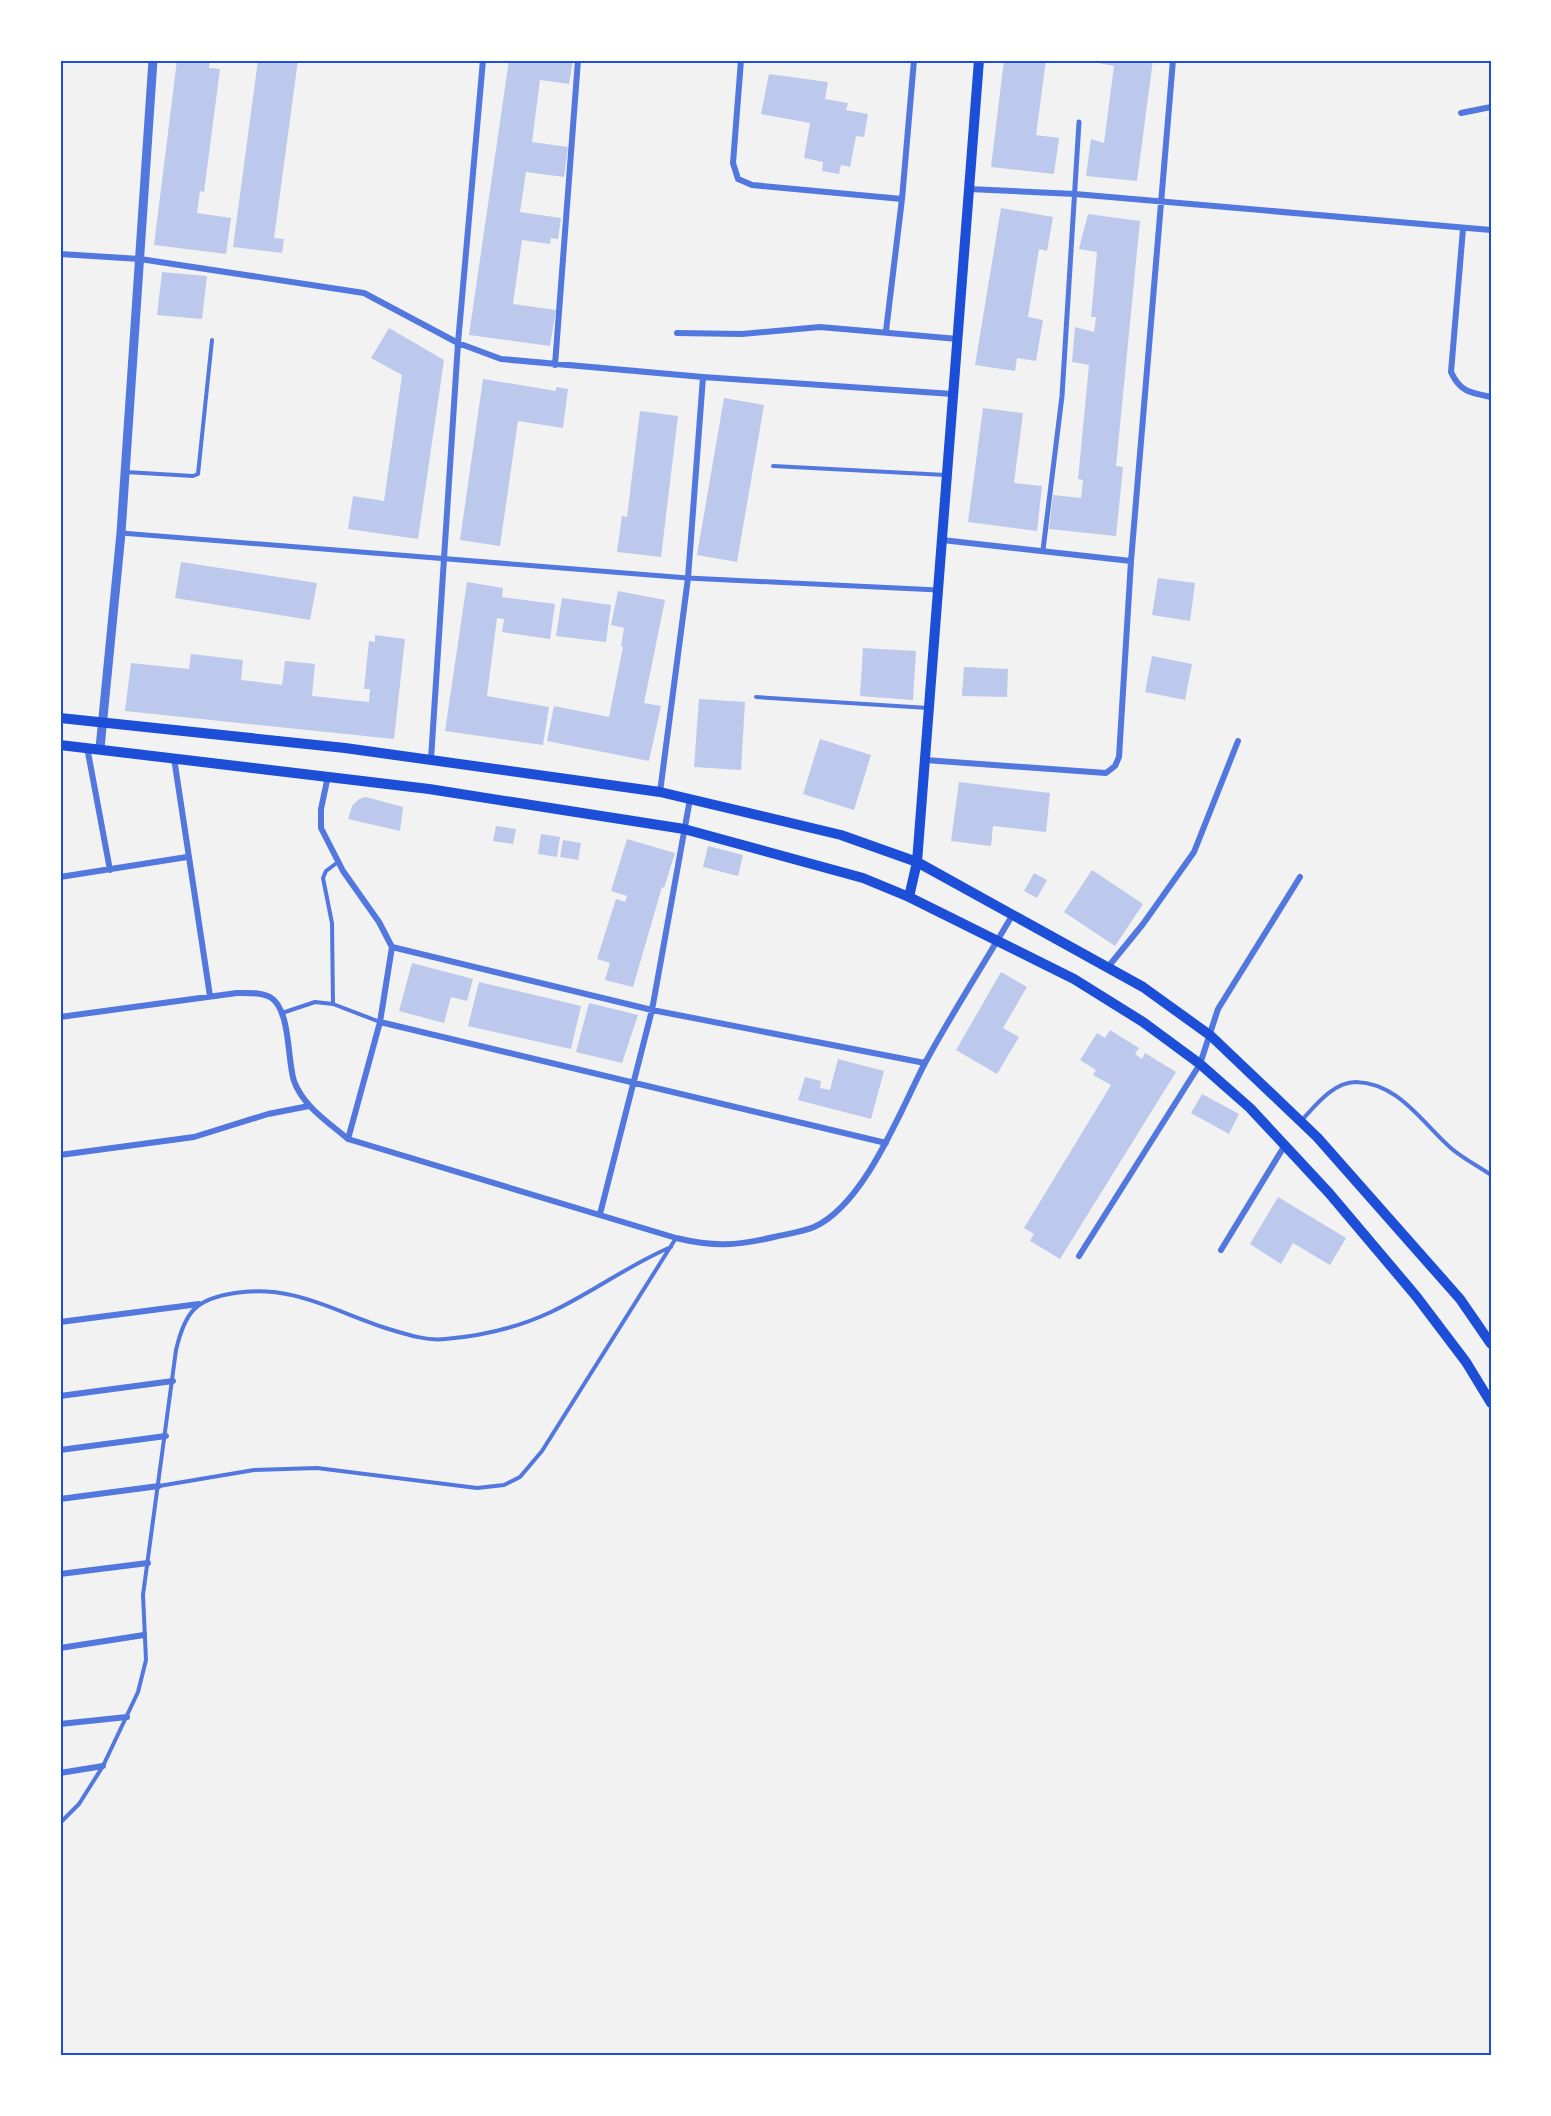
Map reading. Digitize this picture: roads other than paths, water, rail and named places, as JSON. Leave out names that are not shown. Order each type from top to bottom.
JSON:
[{"type":"main road","points":[[909,897],[917,862],[979,60]]},
{"type":"main road","points":[[60,718],[431,759],[660,792],[841,835],[917,862],[1143,987],[1211,1036],[1300,1121],[1460,1299],[1491,1344]]},
{"type":"main road","points":[[60,745],[87,746],[328,776],[684,829],[863,878],[909,897],[1074,979],[1143,1022],[1200,1064],[1250,1107],[1329,1192],[1416,1296],[1466,1362],[1491,1402]]},
{"type":"street","points":[[100,748],[121,533],[153,60]]},
{"type":"street","points":[[431,759],[458,344],[483,60]]},
{"type":"street","points":[[555,365],[578,60]]},
{"type":"street","points":[[741,60],[733,164],[738,179],[752,185],[902,199]]},
{"type":"street","points":[[886,331],[902,199],[914,60]]},
{"type":"street","points":[[925,760],[1106,773],[1115,766],[1119,757],[1131,561],[1163,202],[1173,60]]},
{"type":"street","points":[[1461,112],[1491,107]]},
{"type":"street","points":[[1043,550],[1062,396],[1079,122]]},
{"type":"street","points":[[969,189],[1075,194],[1491,230]]},
{"type":"street","points":[[1463,229],[1451,372],[1456,383],[1467,392],[1491,397]]},
{"type":"street","points":[[60,255],[140,259],[364,293],[458,344],[501,359],[703,377],[953,394]]},
{"type":"street","points":[[677,333],[742,334],[820,327],[958,339]]},
{"type":"street","points":[[660,792],[688,578],[703,377]]},
{"type":"street","points":[[121,533],[688,578],[938,590]]},
{"type":"street","points":[[942,540],[1131,561]]},
{"type":"street","points":[[1108,968],[1143,924],[1194,852],[1238,741]]},
{"type":"street","points":[[87,746],[110,870]]},
{"type":"street","points":[[174,758],[187,857],[210,996]]},
{"type":"street","points":[[328,776],[321,808],[321,828],[338,862],[379,922],[392,947],[380,1023],[348,1139]]},
{"type":"street","points":[[600,1214],[652,1010],[690,798]]},
{"type":"street","points":[[60,877],[187,857]]},
{"type":"street","points":[[1079,1256],[1200,1064],[1218,1009],[1300,877]]},
{"type":"street","points":[[60,1017],[210,996],[259,993],[272,998],[281,1013],[295,1081],[309,1106],[348,1139],[676,1238],[710,1246],[742,1245],[814,1227],[834,1213],[853,1193],[886,1143],[925,1063],[1013,914]]},
{"type":"street","points":[[392,947],[652,1010],[925,1063]]},
{"type":"street","points":[[380,1023],[886,1143]]},
{"type":"street","points":[[60,1146],[61,1155],[194,1137],[268,1113],[309,1106]]},
{"type":"street","points":[[1221,1250],[1285,1145]]},
{"type":"street","points":[[60,1322],[199,1304]]},
{"type":"street","points":[[60,1396],[174,1381]]},
{"type":"street","points":[[60,1450],[165,1436]]},
{"type":"street","points":[[60,1499],[159,1486]]},
{"type":"street","points":[[60,1574],[148,1563]]},
{"type":"street","points":[[60,1648],[144,1635]]},
{"type":"street","points":[[60,1724],[127,1717]]},
{"type":"street","points":[[60,1773],[102,1766]]},
{"type":"lane","points":[[125,472],[193,476],[198,474],[212,340]]},
{"type":"lane","points":[[773,466],[947,475]]},
{"type":"lane","points":[[756,697],[929,708]]},
{"type":"lane","points":[[333,1004],[332,923],[323,878],[326,871],[338,862]]},
{"type":"lane","points":[[281,1013],[315,1002],[333,1004],[380,1023]]},
{"type":"lane","points":[[1300,1121],[1327,1093],[1354,1082],[1387,1090],[1409,1105],[1453,1150],[1491,1175]]},
{"type":"lane","points":[[159,1486],[254,1470],[317,1468],[477,1488],[504,1485],[520,1477],[542,1451],[676,1238]]},
{"type":"lane","points":[[60,1823],[79,1804],[102,1766],[138,1692],[146,1660],[143,1595],[174,1381],[176,1350],[180,1331],[188,1313],[199,1304],[217,1296],[262,1290],[291,1294],[325,1304],[352,1317],[403,1333],[443,1340],[492,1331],[553,1312],[643,1258],[671,1247]]}]
